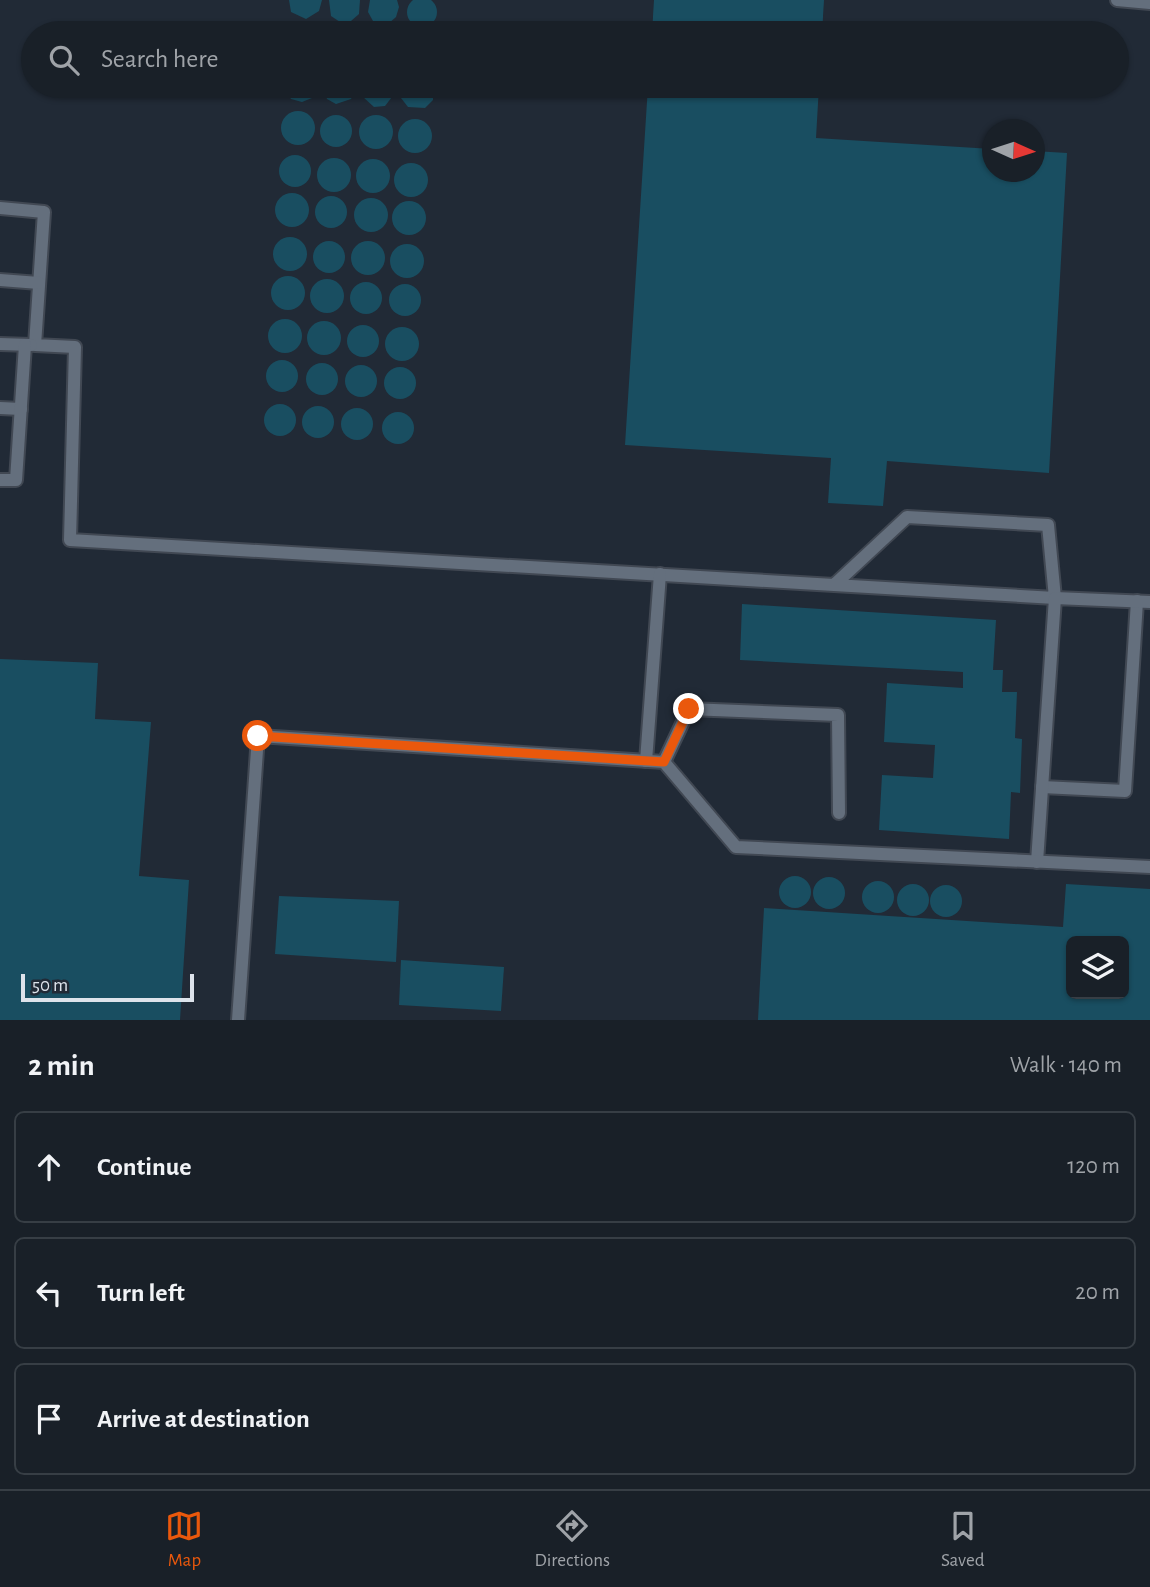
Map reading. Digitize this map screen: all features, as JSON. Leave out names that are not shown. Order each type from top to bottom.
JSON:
[{"type":"lane","points":[[1117,0],[1150,3]]},
{"type":"lane","points":[[0,208],[44,212],[39,283],[21,409],[16,480],[0,480]]},
{"type":"lane","points":[[0,280],[39,283]]},
{"type":"lane","points":[[0,344],[75,347],[70,540],[1144,601],[1125,791],[1042,787]]},
{"type":"lane","points":[[0,408],[21,409]]},
{"type":"lane","points":[[834,585],[907,517],[1048,525],[1055,598],[1037,862]]},
{"type":"lane","points":[[646,761],[660,574]]},
{"type":"lane","points":[[664,762],[689,709],[838,715],[839,813]]},
{"type":"lane","points":[[238,1020],[258,736],[664,762],[736,847],[1150,867]]},
{"type":"building","points":[[414,-1],[430,-1],[436,6],[434,21],[410,21],[408,18],[408,6]]},
{"type":"building","points":[[289,0],[322,0],[319,11],[306,19],[291,12]]},
{"type":"building","points":[[329,0],[360,0],[359,14],[351,21],[338,21],[331,16]]},
{"type":"building","points":[[370,0],[397,0],[399,7],[396,17],[391,21],[373,21],[368,12]]},
{"type":"building","points":[[654,0],[824,0],[823,21],[653,21]]},
{"type":"building","points":[[290,98],[312,98],[302,102]]},
{"type":"building","points":[[327,98],[352,98],[336,104]]},
{"type":"building","points":[[364,98],[391,98],[385,106],[374,107]]},
{"type":"building","points":[[401,98],[433,98],[425,108],[408,107]]},
{"type":"building","points":[[647,98],[818,98],[816,138],[982,148],[982,182],[1045,182],[1045,152],[1067,153],[1049,473],[887,461],[883,506],[828,503],[831,458],[625,445]]},
{"type":"building","points":[[298,111],[310,116],[315,128],[310,140],[298,145],[286,140],[281,128],[286,116]]},
{"type":"building","points":[[336,115],[348,119],[352,131],[348,143],[336,147],[324,143],[320,131],[324,119]]},
{"type":"building","points":[[376,115],[388,120],[393,132],[388,144],[376,149],[364,144],[359,132],[364,120]]},
{"type":"building","points":[[415,119],[427,124],[432,136],[427,148],[415,153],[403,148],[398,136],[403,124]]},
{"type":"building","points":[[295,155],[307,159],[311,171],[307,183],[295,187],[283,183],[279,171],[283,159]]},
{"type":"building","points":[[334,158],[346,163],[351,175],[346,187],[334,192],[322,187],[317,175],[322,163]]},
{"type":"building","points":[[373,159],[385,164],[390,176],[385,188],[373,193],[361,188],[356,176],[361,164]]},
{"type":"building","points":[[411,163],[423,168],[428,180],[423,192],[411,197],[399,192],[394,180],[399,168]]},
{"type":"building","points":[[292,193],[304,198],[309,210],[304,222],[292,227],[280,222],[275,210],[280,198]]},
{"type":"building","points":[[331,196],[343,200],[347,212],[343,224],[331,228],[319,224],[315,212],[319,200]]},
{"type":"building","points":[[371,198],[383,203],[388,215],[383,227],[371,232],[359,227],[354,215],[359,203]]},
{"type":"building","points":[[409,201],[421,206],[426,218],[421,230],[409,235],[397,230],[392,218],[397,206]]},
{"type":"building","points":[[290,237],[302,242],[307,254],[302,266],[290,271],[278,266],[273,254],[278,242]]},
{"type":"building","points":[[329,241],[341,245],[345,257],[341,269],[329,273],[317,269],[313,257],[317,245]]},
{"type":"building","points":[[368,241],[380,246],[385,258],[380,270],[368,275],[356,270],[351,258],[356,246]]},
{"type":"building","points":[[407,244],[419,249],[424,261],[419,273],[407,278],[395,273],[390,261],[395,249]]},
{"type":"building","points":[[288,276],[300,281],[305,293],[300,305],[288,310],[276,305],[271,293],[276,281]]},
{"type":"building","points":[[327,279],[339,284],[344,296],[339,308],[327,313],[315,308],[310,296],[315,284]]},
{"type":"building","points":[[366,282],[378,286],[382,298],[378,310],[366,314],[354,310],[350,298],[354,286]]},
{"type":"building","points":[[405,284],[416,289],[421,300],[416,311],[405,316],[394,311],[389,300],[394,289]]},
{"type":"building","points":[[285,319],[297,324],[302,336],[297,348],[285,353],[273,348],[268,336],[273,324]]},
{"type":"building","points":[[324,321],[336,326],[341,338],[336,350],[324,355],[312,350],[307,338],[312,326]]},
{"type":"building","points":[[363,325],[374,330],[379,341],[374,352],[363,357],[352,352],[347,341],[352,330]]},
{"type":"building","points":[[402,327],[414,332],[419,344],[414,356],[402,361],[390,356],[385,344],[390,332]]},
{"type":"building","points":[[282,360],[294,364],[298,376],[294,388],[282,392],[270,388],[266,376],[270,364]]},
{"type":"building","points":[[322,363],[333,368],[338,379],[333,390],[322,395],[311,390],[306,379],[311,368]]},
{"type":"building","points":[[361,365],[373,369],[377,381],[373,393],[361,397],[349,393],[345,381],[349,369]]},
{"type":"building","points":[[400,367],[411,372],[416,383],[411,394],[400,399],[389,394],[384,383],[389,372]]},
{"type":"building","points":[[280,404],[291,409],[296,420],[291,431],[280,436],[269,431],[264,420],[269,409]]},
{"type":"building","points":[[318,406],[330,410],[334,422],[330,434],[318,438],[306,434],[302,422],[306,410]]},
{"type":"building","points":[[357,408],[369,412],[373,424],[369,436],[357,440],[345,436],[341,424],[345,412]]},
{"type":"building","points":[[398,412],[409,417],[414,428],[409,439],[398,444],[387,439],[382,428],[387,417]]},
{"type":"building","points":[[742,604],[996,620],[993,670],[1003,670],[1002,692],[1017,692],[1015,738],[1022,739],[1020,793],[1011,792],[1009,839],[879,830],[882,775],[933,778],[935,745],[884,742],[887,683],[963,688],[963,672],[740,660]]},
{"type":"building","points":[[0,659],[98,663],[95,719],[151,722],[139,876],[189,880],[180,1020],[0,1020]]},
{"type":"building","points":[[795,876],[806,881],[811,892],[806,903],[795,908],[784,903],[779,892],[784,881]]},
{"type":"building","points":[[829,877],[840,882],[845,893],[840,904],[829,909],[818,904],[813,893],[818,882]]},
{"type":"building","points":[[878,881],[889,886],[894,897],[889,908],[878,913],[867,908],[862,897],[867,886]]},
{"type":"building","points":[[913,884],[924,889],[929,900],[924,911],[913,916],[902,911],[897,900],[902,889]]},
{"type":"building","points":[[1066,884],[1150,889],[1150,1020],[758,1020],[764,908],[1063,927]]},
{"type":"building","points":[[946,885],[957,890],[962,901],[957,912],[946,917],[935,912],[930,901],[935,890]]},
{"type":"building","points":[[279,896],[399,901],[396,962],[275,954]]},
{"type":"building","points":[[401,960],[504,967],[501,1011],[399,1005]]},
{"type":"route","points":[[258,736],[664,762],[689,709]]}]
